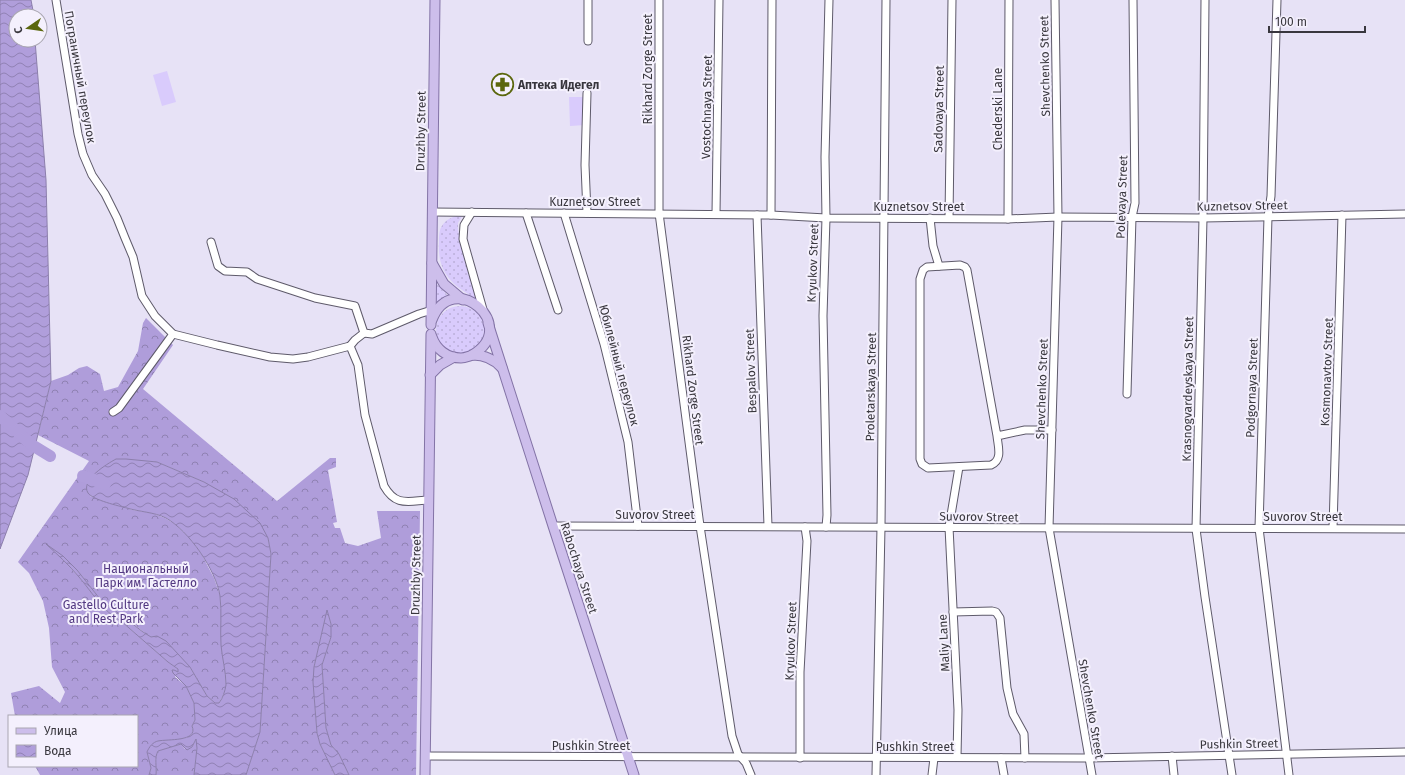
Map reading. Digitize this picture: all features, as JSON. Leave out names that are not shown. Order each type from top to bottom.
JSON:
[{"type":"main road","name":"Druzhby Street","points":[[435,0],[432,212],[432,262],[435,309]]},
{"type":"main road","name":"Druzhby Street","points":[[432,262],[444,284],[463,300]]},
{"type":"main road","points":[[452,300],[463,300],[476,304],[487,318],[489,332],[486,342],[480,350],[472,355],[462,358],[454,357],[439,349],[434,342],[431,330],[435,309],[452,300]]},
{"type":"main road","name":"Rabochaya Street","points":[[487,318],[502,369],[634,775]]},
{"type":"main road","name":"Druzhby Street","points":[[425,775],[431,330]]},
{"type":"main road","points":[[472,355],[492,360],[502,369]]},
{"type":"main road","points":[[430,375],[440,365],[454,357]]},
{"type":"street","name":"Пограничный переулок","points":[[56,0],[78,134],[83,154],[92,175],[105,194],[117,218],[133,257],[142,296],[155,316],[173,334]]},
{"type":"street","points":[[588,0],[588,41]]},
{"type":"street","name":"Rikhard Zorge Street","points":[[659,0],[659,214],[700,526],[732,736],[738,754],[742,757],[751,775]]},
{"type":"street","name":"Vostochnaya Street","points":[[716,214],[720,0]]},
{"type":"street","points":[[771,215],[772,0]]},
{"type":"street","name":"Kryukov Street","points":[[826,527],[823,316],[829,0]]},
{"type":"street","name":"Proletarskaya Street","points":[[876,775],[881,527],[886,0]]},
{"type":"street","name":"Sadovaya Street","points":[[949,218],[952,0]]},
{"type":"street","name":"Chederski Lane","points":[[1008,219],[1009,0]]},
{"type":"street","name":"Shevchenko Street","points":[[1055,0],[1058,217],[1049,528],[1092,775]]},
{"type":"street","name":"Polevaya Street","points":[[1127,394],[1132,217],[1135,203],[1133,0]]},
{"type":"street","name":"Krasnogvardeyskaya Street","points":[[1205,0],[1203,218],[1196,529],[1232,775]]},
{"type":"street","name":"Podgornaya Street","points":[[1277,0],[1271,196],[1268,217],[1259,528],[1289,775]]},
{"type":"street","points":[[587,94],[585,165],[587,213]]},
{"type":"street","name":"Kuznetsov Street","points":[[432,212],[757,214],[826,218],[1008,219],[1058,217],[1203,218],[1405,214]]},
{"type":"street","points":[[472,212],[464,225],[463,239],[487,318]]},
{"type":"street","points":[[526,212],[558,310]]},
{"type":"street","name":"Юбилейный переулок","points":[[564,213],[604,344],[628,442],[638,526]]},
{"type":"street","name":"Bespalov Street","points":[[757,214],[768,526]]},
{"type":"street","name":"Kosmonavtov Street","points":[[1333,528],[1342,215]]},
{"type":"street","points":[[930,218],[932,246],[939,266]]},
{"type":"street","points":[[211,242],[218,266],[225,271],[247,272],[257,279],[315,298],[355,306],[364,334]]},
{"type":"street","points":[[960,265],[966,267],[997,436],[999,455],[998,460],[991,465],[928,468],[922,464],[920,459],[920,274],[927,267],[960,265]]},
{"type":"street","points":[[113,412],[119,408],[173,334],[217,345],[280,358],[293,359],[308,357],[350,346],[355,340],[364,334],[372,334],[419,314],[435,309]]},
{"type":"street","points":[[350,346],[358,365],[365,415],[384,486],[388,493],[401,501],[429,500]]},
{"type":"street","points":[[997,436],[1025,430],[1052,430]]},
{"type":"street","name":"Maliy Lane","points":[[958,757],[958,710],[949,528],[959,467]]},
{"type":"street","name":"Suvorov Street","points":[[553,526],[1405,529]]},
{"type":"street","name":"Kryukov Street","points":[[800,758],[800,672],[807,541],[805,526]]},
{"type":"street","points":[[953,612],[992,611],[996,612],[1000,618],[1007,688],[1013,714],[1024,734],[1025,758]]},
{"type":"street","name":"Pushkin Street","points":[[425,756],[1088,758],[1405,752]]},
{"type":"street","points":[[1172,756],[1174,775]]},
{"type":"street","points":[[932,775],[934,758]]},
{"type":"street","points":[[1001,758],[1004,775]]},
{"type":"shaded area","points":[[167,71],[176,102],[162,106],[153,75]]},
{"type":"shaded area","points":[[569,97],[583,97],[585,125],[570,126]]},
{"type":"shaded area","points":[[464,213],[458,223],[458,230],[477,299],[460,289],[448,277],[441,262],[439,253],[440,229],[449,219]]},
{"type":"shaded area","points":[[436,283],[449,297],[435,303]]},
{"type":"shaded area","points":[[460,306],[469,308],[477,313],[482,321],[484,330],[482,339],[477,347],[469,352],[460,354],[451,352],[443,347],[438,339],[436,330],[438,321],[443,313],[451,308]]},
{"type":"green space","name":"Национальный Парк им. Гастелло","points":[[146,318],[173,345],[143,389],[277,501],[330,458],[336,458],[336,467],[328,470],[337,522],[333,523],[335,528],[340,528],[345,543],[358,546],[381,538],[377,511],[420,511],[416,775],[349,775],[339,754],[331,745],[326,728],[322,665],[331,637],[331,624],[327,611],[314,667],[315,708],[317,733],[320,744],[335,775],[246,775],[260,732],[271,554],[268,538],[204,482],[157,462],[145,461],[90,496],[133,510],[152,513],[165,518],[175,524],[190,538],[202,555],[214,578],[220,595],[226,690],[219,703],[215,703],[207,696],[190,667],[100,599],[77,570],[50,547],[78,576],[108,612],[121,621],[178,669],[175,677],[186,686],[194,703],[195,720],[192,726],[193,731],[191,735],[181,739],[157,741],[147,752],[151,768],[149,775],[40,775],[36,767],[138,767],[138,715],[15,715],[11,693],[39,686],[60,703],[65,692],[52,667],[49,628],[43,601],[29,573],[18,562],[89,461],[38,435],[51,381],[68,375],[79,368],[87,366],[100,374],[104,391],[118,387],[138,351],[143,323]]},
{"type":"green space","points":[[197,737],[194,775],[156,775],[156,760],[158,751],[181,744],[185,749],[192,747]]},
{"type":"water","points":[[0,0],[31,0],[32,8],[8,8],[8,48],[36,48],[46,180],[51,381],[28,475],[0,549]]},
{"type":"water","points":[[116,459],[157,462],[204,482],[234,499],[260,523],[268,538],[271,554],[260,732],[246,775],[194,775],[197,748],[196,739],[192,747],[187,750],[181,744],[158,751],[156,760],[156,775],[149,775],[151,768],[147,752],[153,744],[162,740],[181,739],[191,735],[193,731],[192,726],[195,720],[194,703],[186,686],[173,673],[172,670],[178,672],[178,669],[109,612],[71,568],[46,544],[63,556],[77,570],[100,599],[143,632],[151,637],[157,636],[166,641],[190,667],[207,696],[215,703],[219,703],[222,699],[226,680],[221,645],[220,596],[213,575],[200,552],[184,532],[166,518],[157,514],[106,502],[91,496],[88,493],[88,483],[91,478]]},
{"type":"water","points":[[327,610],[331,624],[331,637],[322,665],[326,728],[331,745],[339,754],[349,775],[335,775],[320,744],[317,733],[313,682],[314,667]]},
{"type":"waterway","points":[[0,416],[32,445],[50,456]]},
{"type":"waterway","points":[[83,476],[105,484]]},
{"type":"place","name":"Аптека Идегел","points":[[502,85]]},
{"type":"park label","name":"Gastello Culture and Rest Park","points":[[106,612]]}]
